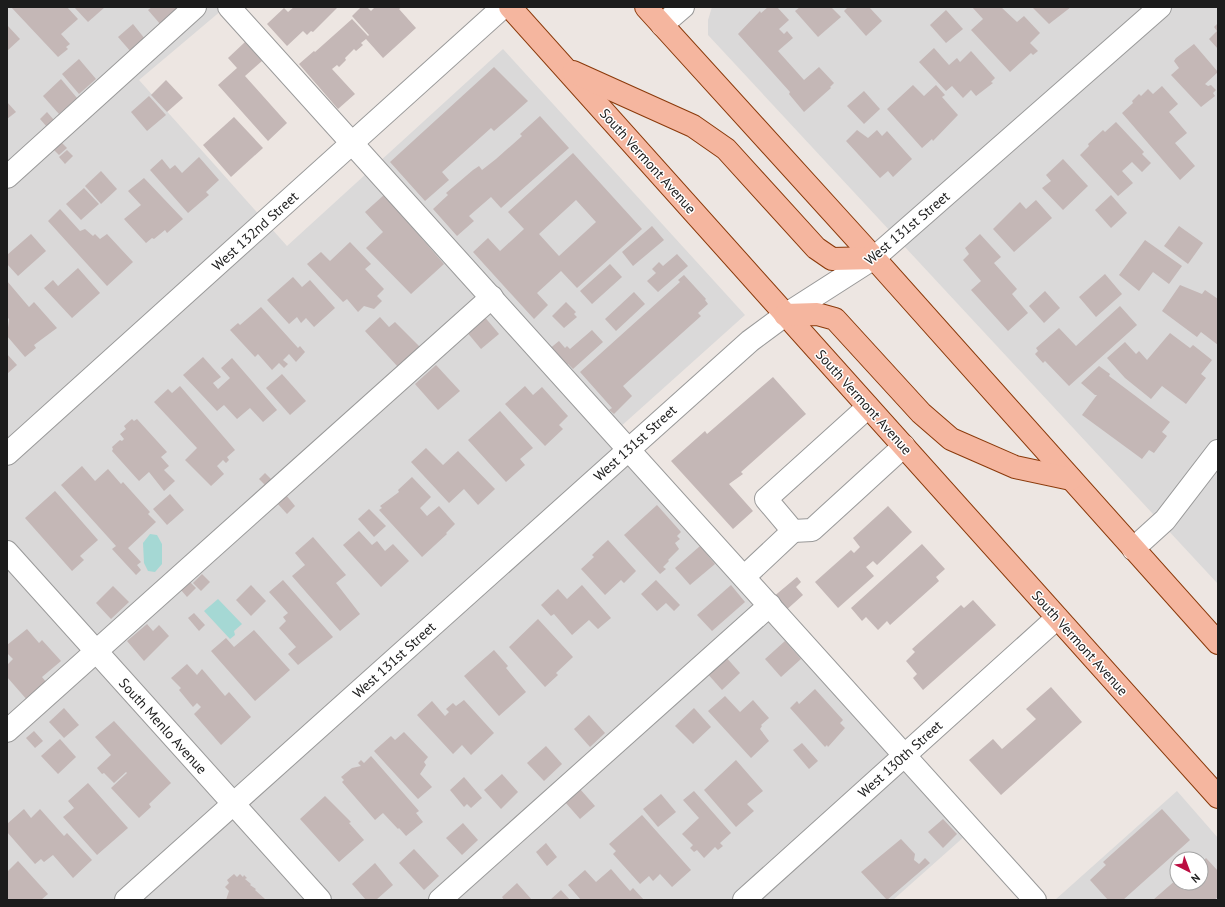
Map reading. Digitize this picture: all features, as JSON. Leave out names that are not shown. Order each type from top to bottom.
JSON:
[{"type":"main road","name":"South Vermont Avenue","points":[[510,7],[1218,797]]},
{"type":"main road","points":[[646,7],[874,258],[1218,643]]},
{"type":"main road","points":[[565,68],[693,126],[726,149],[816,248],[832,259],[874,258]]},
{"type":"main road","points":[[785,315],[817,314],[835,319],[921,413],[951,439],[1015,466],[1071,479]]},
{"type":"street","points":[[7,177],[195,7]]},
{"type":"street","points":[[229,7],[353,142],[1035,900]]},
{"type":"street","name":"West 132nd Street","points":[[7,454],[503,7]]},
{"type":"street","points":[[662,25],[683,7]]},
{"type":"street","name":"West 131st Street","points":[[126,900],[750,341],[785,315],[874,258],[1160,7]]},
{"type":"street","points":[[7,731],[492,297]]},
{"type":"street","points":[[793,531],[766,499],[868,407]]},
{"type":"street","points":[[744,577],[793,531],[812,530],[904,446]]},
{"type":"street","points":[[1133,549],[1165,520],[1218,451]]},
{"type":"street","name":"South Menlo Avenue","points":[[7,552],[320,900]]},
{"type":"street","points":[[440,900],[770,605]]},
{"type":"street","name":"West 130th Street","points":[[744,900],[1057,618]]},
{"type":"shaded area","points":[[7,7],[219,7],[222,10],[139,80],[287,246],[503,49],[745,315],[609,437],[966,835],[893,900],[7,900]]},
{"type":"shaded area","points":[[712,7],[1218,7],[1218,584],[708,35],[708,20]]},
{"type":"shaded area","points":[[1177,791],[1218,838],[1218,900],[1055,900]]},
{"type":"water","points":[[150,534],[157,535],[162,544],[162,564],[155,572],[148,571],[144,563],[143,543]]},
{"type":"water","points":[[218,599],[242,624],[234,631],[235,635],[230,639],[204,611]]},
{"type":"building","points":[[11,7],[67,7],[78,19],[61,34],[70,44],[66,47],[68,49],[58,57]]},
{"type":"building","points":[[74,7],[105,7],[88,22]]},
{"type":"building","points":[[152,7],[181,7],[161,25],[148,10]]},
{"type":"building","points":[[294,7],[338,7],[313,32],[311,31],[307,35],[303,31],[287,46],[267,24],[284,8],[288,12]]},
{"type":"building","points":[[361,7],[367,7],[371,11],[375,7],[402,7],[399,9],[416,28],[383,58],[366,39],[361,43],[363,45],[356,51],[354,49],[339,67],[337,65],[332,69],[355,94],[338,109],[299,64],[314,51],[315,52],[352,19],[368,36],[369,35],[352,16]]},
{"type":"building","points":[[768,7],[777,7],[789,20],[779,29],[784,34],[787,31],[793,38],[778,51],[804,80],[819,67],[834,83],[830,87],[831,88],[804,112],[789,94],[790,92],[738,34],[760,11],[761,13]]},
{"type":"building","points":[[800,7],[831,7],[841,17],[818,37],[795,11]]},
{"type":"building","points":[[848,7],[869,7],[882,21],[866,36],[844,11]]},
{"type":"building","points":[[972,7],[1001,7],[1017,22],[1024,16],[1040,33],[1030,43],[1038,51],[1033,55],[1031,53],[1010,72],[971,30],[983,19]]},
{"type":"building","points":[[1032,7],[1071,7],[1049,24]]},
{"type":"building","points":[[946,10],[963,29],[946,43],[930,25]]},
{"type":"building","points":[[1218,23],[1218,49],[1209,39],[1217,31],[1214,27]]},
{"type":"building","points":[[133,24],[145,39],[131,52],[118,37]]},
{"type":"building","points":[[7,25],[20,39],[7,51]]},
{"type":"building","points":[[245,42],[262,61],[245,76],[287,123],[268,141],[218,85],[237,68],[228,58]]},
{"type":"building","points":[[1194,44],[1218,72],[1205,84],[1208,86],[1211,85],[1216,90],[1213,93],[1215,96],[1201,107],[1171,75],[1179,68],[1174,61],[1176,58]]},
{"type":"building","points":[[934,48],[949,65],[957,58],[960,62],[971,51],[995,78],[991,82],[993,83],[976,96],[971,90],[963,98],[952,86],[946,91],[919,62]]},
{"type":"building","points":[[79,59],[96,79],[79,94],[62,74]]},
{"type":"building","points":[[494,67],[528,101],[494,131],[491,128],[442,172],[449,180],[425,201],[390,162]]},
{"type":"building","points":[[61,79],[77,98],[59,114],[43,96]]},
{"type":"building","points":[[166,80],[183,98],[167,112],[151,95]]},
{"type":"building","points":[[913,85],[924,96],[936,85],[945,95],[942,97],[958,115],[933,141],[932,139],[922,148],[887,109]]},
{"type":"building","points":[[1162,86],[1178,104],[1169,112],[1187,133],[1175,143],[1195,166],[1180,180],[1122,113],[1133,103],[1132,101],[1139,94],[1141,96],[1148,89],[1153,94]]},
{"type":"building","points":[[864,91],[880,109],[864,124],[847,106]]},
{"type":"building","points":[[149,96],[166,115],[147,131],[131,112]]},
{"type":"building","points":[[7,102],[16,112],[7,119]]},
{"type":"building","points":[[47,112],[54,120],[47,127],[40,119]]},
{"type":"building","points":[[540,116],[569,148],[501,208],[491,197],[469,216],[474,221],[457,236],[433,209],[448,195],[446,193],[473,170],[479,166],[482,170],[496,159],[522,136],[520,134]]},
{"type":"building","points":[[234,117],[263,148],[231,177],[203,145]]},
{"type":"building","points":[[1116,122],[1144,152],[1142,154],[1151,163],[1142,172],[1132,162],[1122,171],[1133,183],[1118,196],[1080,155],[1089,146],[1088,144],[1103,130],[1105,132]]},
{"type":"building","points":[[857,130],[868,138],[877,130],[882,136],[887,131],[912,159],[893,177],[888,171],[880,178],[846,141]]},
{"type":"building","points":[[61,142],[67,148],[59,155],[53,149]]},
{"type":"building","points":[[67,150],[73,156],[65,164],[59,157]]},
{"type":"building","points":[[573,153],[642,229],[577,288],[561,271],[537,293],[548,305],[534,319],[473,252],[488,238],[500,251],[524,229],[508,212]],"holes":[[[576,200],[596,222],[559,256],[539,234]]]},
{"type":"building","points":[[199,157],[219,180],[206,192],[209,195],[188,213],[150,170],[162,159],[170,169],[175,165],[182,173]]},
{"type":"building","points":[[1063,159],[1088,186],[1063,210],[1042,188],[1051,181],[1046,175]]},
{"type":"building","points":[[101,171],[117,189],[101,204],[85,186]]},
{"type":"building","points":[[144,178],[183,219],[167,233],[165,230],[154,239],[152,238],[146,243],[124,219],[141,205],[128,191]]},
{"type":"building","points":[[84,188],[99,204],[81,220],[66,204]]},
{"type":"building","points":[[384,195],[444,264],[411,294],[366,248],[383,232],[365,212]]},
{"type":"building","points":[[1111,195],[1127,213],[1111,228],[1095,210]]},
{"type":"building","points":[[1036,200],[1052,218],[1014,252],[993,229],[1020,202],[1026,209]]},
{"type":"building","points":[[60,209],[80,231],[85,229],[93,236],[95,234],[100,239],[107,234],[133,262],[107,286],[48,221]]},
{"type":"building","points":[[652,226],[664,240],[633,266],[622,252]]},
{"type":"building","points":[[1179,226],[1203,243],[1188,264],[1164,246]]},
{"type":"building","points":[[31,234],[46,251],[18,276],[7,264],[7,255]]},
{"type":"building","points":[[980,234],[1001,257],[994,263],[1017,289],[1012,294],[1028,313],[1008,331],[971,290],[981,281],[963,260],[969,254],[965,248]]},
{"type":"building","points":[[1145,240],[1182,266],[1169,284],[1153,272],[1139,291],[1119,275]]},
{"type":"building","points":[[350,242],[371,264],[365,269],[384,289],[377,296],[382,301],[374,309],[364,306],[358,312],[347,299],[343,302],[307,264],[321,252],[330,261]]},
{"type":"building","points":[[677,254],[688,266],[658,292],[647,281],[656,273],[652,269],[659,262],[663,266]]},
{"type":"building","points":[[610,264],[622,277],[592,304],[580,291]]},
{"type":"building","points":[[78,268],[100,293],[72,318],[44,288],[53,280],[58,286]]},
{"type":"building","points":[[1105,274],[1122,294],[1096,317],[1079,297]]},
{"type":"building","points":[[684,275],[706,299],[705,300],[708,304],[698,313],[701,316],[623,386],[632,396],[614,414],[609,410],[612,408],[580,372],[680,282],[678,280]]},
{"type":"building","points":[[293,277],[302,287],[310,280],[335,308],[314,327],[306,318],[301,323],[297,317],[289,324],[267,300]]},
{"type":"building","points":[[7,281],[29,307],[34,302],[57,328],[34,345],[36,348],[25,357],[7,336],[9,319],[7,317]]},
{"type":"building","points":[[1180,285],[1202,294],[1205,290],[1218,299],[1218,345],[1201,332],[1197,337],[1162,311]]},
{"type":"building","points":[[1045,291],[1060,308],[1044,323],[1029,306]]},
{"type":"building","points":[[634,292],[645,304],[616,331],[605,319]]},
{"type":"building","points":[[566,302],[576,312],[574,314],[577,317],[564,328],[552,316]]},
{"type":"building","points":[[1120,306],[1137,325],[1069,386],[1045,361],[1043,363],[1035,354],[1038,351],[1036,348],[1059,328],[1076,346]]},
{"type":"building","points":[[261,307],[298,348],[300,346],[305,352],[296,362],[289,354],[283,360],[288,364],[284,368],[279,363],[272,370],[258,354],[255,357],[230,330],[238,323],[240,325]]},
{"type":"building","points":[[483,315],[499,334],[481,349],[466,331]]},
{"type":"building","points":[[380,317],[389,327],[395,322],[420,347],[398,367],[365,331]]},
{"type":"building","points":[[592,330],[603,342],[573,369],[568,364],[563,368],[548,350],[559,341],[565,348],[567,346],[570,349]]},
{"type":"building","points":[[1170,333],[1190,348],[1193,345],[1212,360],[1201,374],[1206,378],[1186,404],[1162,386],[1151,399],[1125,378],[1107,358],[1125,342],[1136,354],[1139,351],[1147,360]]},
{"type":"building","points":[[7,354],[17,365],[7,374]]},
{"type":"building","points":[[203,357],[221,377],[213,383],[218,389],[230,378],[221,368],[232,358],[277,410],[263,422],[250,408],[237,419],[224,405],[217,411],[183,375]]},
{"type":"building","points":[[436,365],[460,391],[438,410],[415,384]]},
{"type":"building","points":[[1099,366],[1110,374],[1109,376],[1170,422],[1162,432],[1167,436],[1154,453],[1149,450],[1142,459],[1082,415],[1097,395],[1081,383]]},
{"type":"building","points":[[282,374],[306,401],[290,415],[266,388]]},
{"type":"building","points":[[773,377],[806,414],[741,472],[743,474],[729,484],[753,511],[733,529],[671,461],[705,431],[707,434]]},
{"type":"building","points":[[180,386],[235,450],[227,457],[229,460],[226,463],[223,460],[217,466],[224,474],[211,486],[185,460],[197,448],[154,402],[168,389],[172,393]]},
{"type":"building","points":[[525,386],[533,395],[542,387],[568,416],[559,425],[563,429],[545,446],[505,404]]},
{"type":"building","points":[[500,411],[533,448],[520,459],[525,465],[506,482],[468,440]]},
{"type":"building","points":[[132,419],[134,421],[137,419],[167,452],[161,457],[169,466],[164,470],[175,481],[164,491],[149,472],[139,481],[112,451],[112,447],[120,440],[122,441],[124,439],[120,434],[126,429],[124,426]]},
{"type":"building","points":[[426,448],[443,465],[458,451],[495,489],[478,505],[464,489],[449,503],[411,462]]},
{"type":"building","points":[[82,466],[95,481],[108,469],[121,484],[123,482],[150,512],[148,514],[156,522],[128,548],[141,562],[137,565],[141,570],[136,575],[112,549],[116,546],[61,485]]},
{"type":"building","points":[[265,473],[272,480],[266,486],[259,479]]},
{"type":"building","points":[[412,477],[431,497],[420,508],[427,516],[439,506],[455,524],[446,533],[447,534],[422,557],[379,510],[382,508],[380,506],[399,492],[398,490]]},
{"type":"building","points":[[55,491],[98,540],[80,556],[84,560],[72,571],[25,518]]},
{"type":"building","points":[[170,494],[184,510],[167,525],[153,509]]},
{"type":"building","points":[[286,495],[295,506],[287,514],[277,503]]},
{"type":"building","points":[[657,505],[681,532],[677,536],[680,539],[675,543],[679,549],[668,560],[669,561],[663,567],[666,569],[660,574],[624,535]]},
{"type":"building","points":[[888,506],[912,532],[877,565],[873,561],[866,567],[874,576],[838,608],[815,582],[851,550],[854,553],[860,547],[853,538]]},
{"type":"building","points":[[369,509],[386,526],[374,537],[358,519]]},
{"type":"building","points":[[359,531],[372,545],[377,541],[385,551],[393,544],[409,561],[381,587],[343,545]]},
{"type":"building","points":[[313,537],[346,575],[336,583],[360,614],[340,631],[292,576],[305,565],[295,553]]},
{"type":"building","points":[[608,540],[636,571],[624,583],[621,580],[605,595],[581,569],[594,557],[592,555]]},
{"type":"building","points":[[922,544],[945,569],[936,577],[939,581],[890,625],[887,621],[878,630],[866,617],[862,621],[851,608]]},
{"type":"building","points":[[700,546],[715,564],[690,585],[675,568]]},
{"type":"building","points":[[202,574],[210,582],[201,591],[193,583]]},
{"type":"building","points":[[797,577],[801,582],[796,587],[803,595],[784,612],[772,598]]},
{"type":"building","points":[[283,580],[333,637],[298,665],[288,654],[296,647],[279,628],[286,621],[283,617],[288,613],[269,592]]},
{"type":"building","points":[[656,580],[680,605],[674,611],[666,603],[657,611],[641,594]]},
{"type":"building","points":[[189,581],[196,588],[187,597],[181,590]]},
{"type":"building","points":[[251,585],[266,601],[251,616],[236,600]]},
{"type":"building","points":[[582,585],[611,618],[598,629],[589,620],[572,635],[554,614],[551,616],[541,605],[558,589],[567,599]]},
{"type":"building","points":[[731,585],[745,602],[712,631],[697,615]]},
{"type":"building","points":[[113,586],[129,602],[111,619],[96,603]]},
{"type":"building","points":[[973,600],[996,625],[923,690],[913,678],[917,674],[906,661],[915,652],[912,649],[961,605],[964,608]]},
{"type":"building","points":[[194,613],[205,625],[199,631],[188,618]]},
{"type":"building","points":[[538,619],[573,657],[556,673],[558,675],[545,687],[509,647]]},
{"type":"building","points":[[147,624],[153,631],[159,625],[169,636],[144,661],[127,641]]},
{"type":"building","points":[[27,629],[39,643],[42,640],[61,661],[42,677],[47,683],[28,701],[7,677],[7,665],[13,659],[7,653],[7,645]]},
{"type":"building","points":[[254,630],[290,670],[255,701],[211,651],[226,638],[234,647]]},
{"type":"building","points":[[785,641],[801,659],[781,677],[765,659]]},
{"type":"building","points":[[494,650],[508,666],[506,668],[526,692],[499,716],[464,676]]},
{"type":"building","points":[[725,656],[740,673],[722,690],[706,672]]},
{"type":"building","points":[[187,664],[197,675],[202,669],[225,696],[229,692],[251,717],[221,745],[194,714],[201,707],[197,703],[193,707],[179,690],[181,688],[171,678]]},
{"type":"building","points":[[1051,687],[1082,722],[1001,795],[969,760],[993,739],[1002,749],[1036,719],[1026,709]]},
{"type":"building","points":[[815,689],[843,720],[840,723],[845,728],[828,747],[827,745],[825,747],[790,708],[797,701],[799,704]]},
{"type":"building","points":[[725,696],[740,712],[753,700],[769,718],[761,725],[762,726],[760,729],[769,741],[751,758],[708,711]]},
{"type":"building","points":[[464,700],[494,733],[471,755],[462,745],[453,754],[417,715],[432,701],[445,716],[449,712],[446,709],[453,703],[456,706]]},
{"type":"building","points":[[64,708],[79,725],[64,738],[49,722]]},
{"type":"building","points":[[694,708],[711,727],[693,744],[675,726]]},
{"type":"building","points":[[589,715],[605,733],[590,747],[574,729]]},
{"type":"building","points":[[114,721],[171,783],[149,804],[151,807],[139,818],[111,788],[127,773],[126,772],[114,783],[97,768],[111,755],[95,737]]},
{"type":"building","points":[[34,731],[43,741],[35,748],[26,738]]},
{"type":"building","points":[[404,732],[428,757],[424,762],[426,765],[420,774],[432,787],[418,799],[374,751],[391,736],[395,740]]},
{"type":"building","points":[[60,739],[76,757],[58,774],[41,756]]},
{"type":"building","points":[[802,743],[818,761],[809,769],[793,750]]},
{"type":"building","points":[[546,746],[562,764],[544,781],[527,763]]},
{"type":"building","points":[[371,756],[419,811],[416,813],[423,822],[406,836],[383,813],[375,820],[342,782],[344,780],[341,777],[352,768],[361,766],[358,763],[361,760],[364,763]]},
{"type":"building","points":[[736,760],[763,791],[747,804],[754,811],[736,827],[704,790]]},
{"type":"building","points":[[502,774],[518,792],[501,809],[484,790]]},
{"type":"building","points":[[464,777],[482,798],[471,808],[467,804],[464,807],[450,790]]},
{"type":"building","points":[[88,783],[128,828],[97,855],[63,817],[74,808],[68,801]]},
{"type":"building","points":[[580,789],[595,806],[580,819],[565,802]]},
{"type":"building","points":[[694,791],[731,833],[720,843],[723,846],[718,850],[715,847],[704,858],[697,850],[694,852],[690,848],[693,845],[682,834],[699,818],[683,800]]},
{"type":"building","points":[[661,794],[676,812],[658,827],[643,809]]},
{"type":"building","points":[[325,796],[351,822],[349,823],[364,840],[339,862],[300,819]]},
{"type":"building","points":[[24,809],[31,818],[40,809],[64,836],[67,833],[92,860],[73,878],[53,855],[44,862],[41,859],[35,864],[7,832],[7,824]]},
{"type":"building","points":[[1162,809],[1190,840],[1178,851],[1169,851],[1169,859],[1123,900],[1108,900],[1090,880],[1106,865],[1103,862]]},
{"type":"building","points":[[642,815],[691,870],[672,887],[660,874],[653,881],[649,876],[640,884],[613,854],[616,851],[609,844]]},
{"type":"building","points":[[943,819],[957,834],[943,848],[928,832]]},
{"type":"building","points":[[463,823],[478,840],[462,855],[446,838]]},
{"type":"building","points":[[901,839],[915,854],[914,860],[919,864],[925,858],[930,863],[887,900],[861,872]]},
{"type":"building","points":[[546,843],[557,857],[547,866],[536,852]]},
{"type":"building","points":[[414,849],[439,876],[424,890],[399,863]]},
{"type":"building","points":[[18,861],[48,894],[41,900],[7,900],[7,872]]},
{"type":"building","points":[[1209,861],[1218,871],[1218,897],[1214,900],[1153,900],[1169,886],[1169,891],[1209,891]]},
{"type":"building","points":[[375,863],[393,885],[376,900],[366,900],[352,884]]},
{"type":"building","points":[[611,869],[630,891],[633,888],[644,900],[581,900],[568,885],[585,870],[596,882]]},
{"type":"building","points":[[234,874],[237,877],[240,874],[243,877],[244,875],[247,878],[245,879],[251,884],[250,885],[265,899],[226,900],[229,891],[225,887],[229,883],[227,880]]},
{"type":"building","points":[[517,883],[532,900],[504,900],[502,897]]},
{"type":"building","points":[[561,890],[570,900],[550,900]]}]
